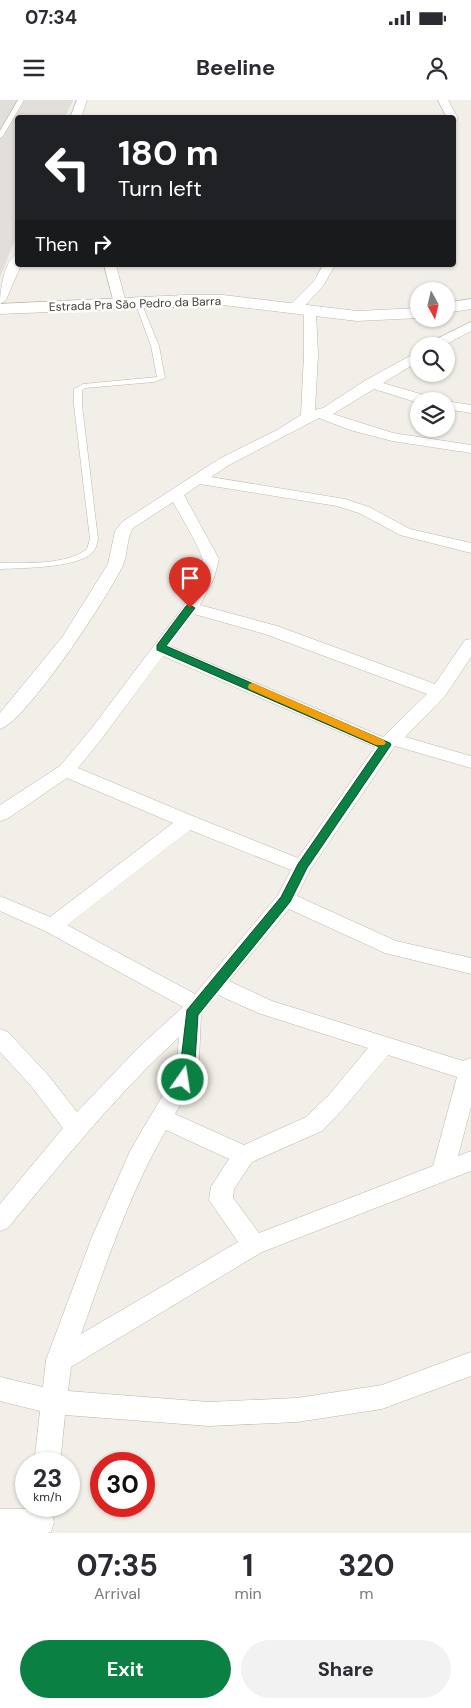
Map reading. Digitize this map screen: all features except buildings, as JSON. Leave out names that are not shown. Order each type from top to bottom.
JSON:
[{"type":"street","points":[[77,115],[82,100]]},
{"type":"street","points":[[443,100],[451,115]]},
{"type":"street","points":[[0,300],[15,265]]},
{"type":"street","points":[[111,267],[120,303]]},
{"type":"street","points":[[314,415],[311,355],[302,310],[319,284],[327,267]]},
{"type":"street","name":"Estrada Pra São Pedro da Barra","points":[[0,309],[223,300],[358,316],[410,313]]},
{"type":"street","points":[[455,307],[471,304]]},
{"type":"street","points":[[450,337],[471,326]]},
{"type":"street","points":[[0,723],[14,710],[70,639],[116,564],[122,531],[127,525],[224,462],[314,415],[333,408],[410,360]]},
{"type":"street","points":[[371,384],[410,396]]},
{"type":"street","points":[[455,406],[471,409]]},
{"type":"street","points":[[314,415],[392,437],[471,449]]},
{"type":"street","points":[[198,479],[340,502],[364,510],[406,532],[471,548]]},
{"type":"street","points":[[0,814],[66,770],[97,733],[190,608],[210,569],[211,559],[176,494]]},
{"type":"street","points":[[190,608],[271,630],[439,692]]},
{"type":"street","points":[[0,1221],[76,1128],[147,1053],[194,1009],[286,899],[302,867],[389,742],[439,692],[471,644]]},
{"type":"street","points":[[160,648],[389,742],[471,762]]},
{"type":"street","points":[[66,770],[188,822],[302,867]]},
{"type":"street","points":[[52,926],[188,822]]},
{"type":"street","points":[[286,899],[392,948],[471,966]]},
{"type":"street","points":[[0,903],[52,926],[194,1009]]},
{"type":"street","points":[[215,984],[265,1007],[470,1070],[442,1173]]},
{"type":"street","points":[[48,1452],[58,1360],[104,1237],[139,1156],[183,1080],[188,1061],[194,1009]]},
{"type":"street","points":[[0,1038],[40,1080],[76,1128]]},
{"type":"street","points":[[254,1245],[222,1200],[223,1187],[244,1155],[314,1124],[336,1102],[384,1045]]},
{"type":"street","points":[[161,1118],[244,1155]]},
{"type":"street","points":[[58,1360],[254,1245],[471,1161]]},
{"type":"street","points":[[0,1389],[54,1402],[209,1414],[297,1410],[382,1398],[471,1364]]},
{"type":"street","points":[[0,1522],[41,1520]]},
{"type":"lane","points":[[0,136],[21,100]]},
{"type":"lane","points":[[0,566],[76,558],[89,553],[94,539],[78,405],[78,389],[83,386],[161,378],[155,346],[138,302]]},
{"type":"shaded area","points":[[0,100],[73,100],[66,115],[15,115],[15,240],[0,277]]},
{"type":"slow traffic","points":[[253,687],[380,743]]},
{"type":"route","points":[[183,1080],[188,1061],[191,1013],[286,899],[302,867],[386,745],[227,675],[160,648],[190,608]]}]
